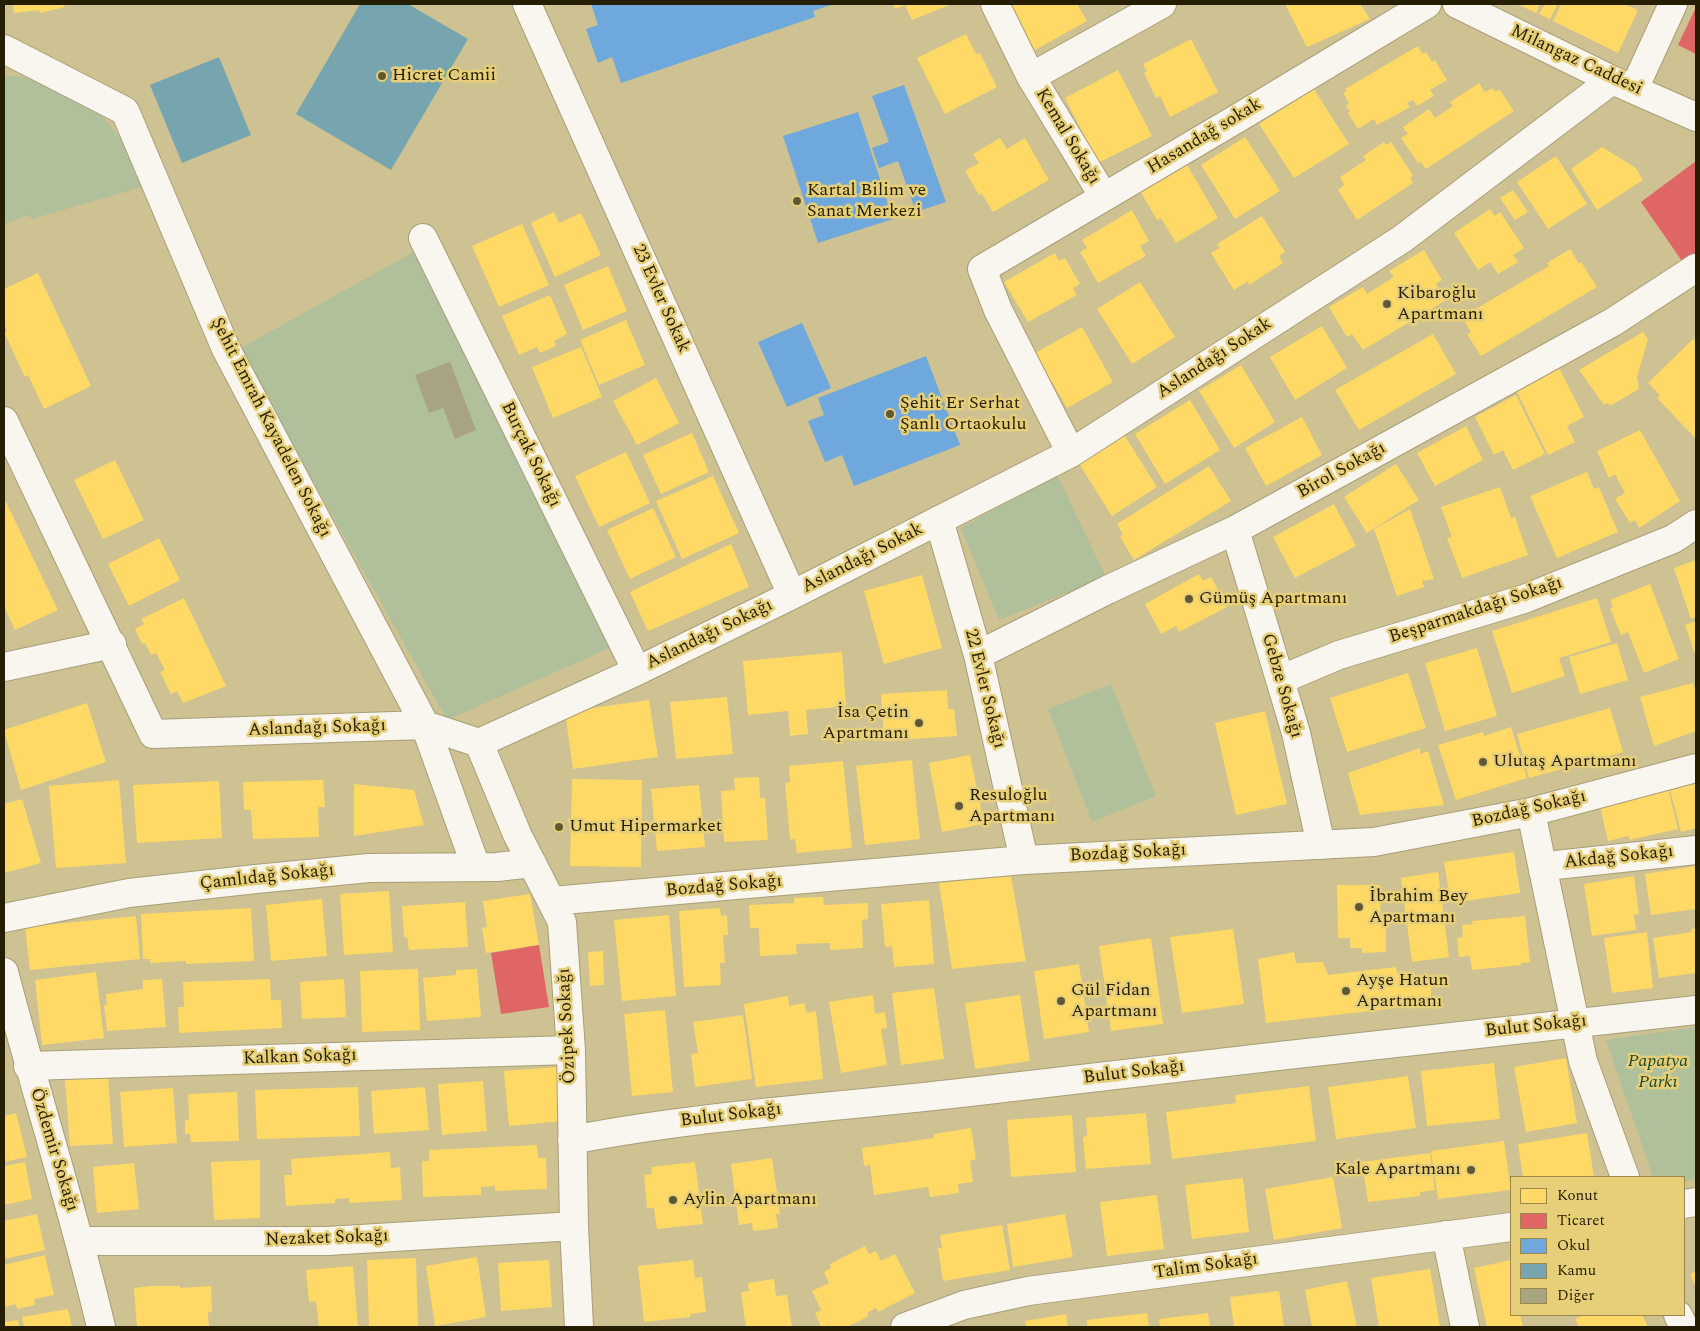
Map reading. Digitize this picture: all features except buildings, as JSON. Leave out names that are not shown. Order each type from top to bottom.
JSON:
[{"type":"street","name":"23 Evler Sokak","points":[[527,4],[792,596]]},
{"type":"street","points":[[995,4],[1031,77]]},
{"type":"street","name":"Kemal Sokağı","points":[[1104,197],[1031,77],[1162,4]]},
{"type":"street","name":"Hasandağ sokak","points":[[1071,452],[998,310],[982,269],[1427,4]]},
{"type":"street","name":"Milangaz Caddesi","points":[[1457,4],[1696,117]]},
{"type":"street","points":[[1623,84],[1673,4]]},
{"type":"street","name":"Şehit Emrah Kayadelen Sokağı","points":[[4,49],[125,111],[226,349],[425,725],[476,867]]},
{"type":"street","name":"Aslandağı Sokak","points":[[792,596],[1071,452],[1402,239],[1623,84]]},
{"type":"street","name":"Burçak Sokağı","points":[[423,238],[637,671]]},
{"type":"street","name":"Birol Sokağı","points":[[978,655],[1107,590],[1235,530],[1613,322],[1696,268]]},
{"type":"street","name":"Aslandağı Sokağı","points":[[4,421],[112,644],[153,734],[425,725],[479,743],[637,671],[792,596]]},
{"type":"street","name":"22 Evler Sokağı","points":[[939,520],[978,655],[1024,860]]},
{"type":"street","name":"Beşparmakdağı Sokağı","points":[[1280,680],[1339,655],[1524,599],[1673,539],[1696,524]]},
{"type":"street","name":"Gebze Sokağı","points":[[1235,530],[1296,734],[1321,845]]},
{"type":"street","points":[[4,666],[112,644]]},
{"type":"street","name":"Özipek Sokağı","points":[[479,743],[517,834],[562,922],[571,1050],[574,1226],[579,1327]]},
{"type":"street","name":"Bozdağ Sokağı","points":[[552,901],[1024,860],[1374,842],[1531,812],[1696,768]]},
{"type":"street","points":[[1531,812],[1583,1061],[1625,1176]]},
{"type":"street","name":"Akdağ Sokağı","points":[[1543,872],[1556,865],[1696,850]]},
{"type":"street","name":"Çamlıdağ Sokağı","points":[[4,918],[129,893],[256,879],[369,868],[476,867],[532,863]]},
{"type":"street","name":"Özdemir Sokağı","points":[[4,972],[28,1066],[81,1241],[101,1327]]},
{"type":"street","name":"Bulut Sokağı","points":[[572,1140],[632,1128],[788,1109],[943,1095],[1696,1010]]},
{"type":"street","name":"Kalkan Sokağı","points":[[28,1066],[571,1050]]},
{"type":"street","name":"Nezaket Sokağı","points":[[81,1241],[328,1241],[574,1226]]},
{"type":"street","name":"Talim Sokağı","points":[[905,1327],[964,1304],[1028,1291],[1510,1227]]},
{"type":"street","points":[[1446,1235],[1465,1327]]},
{"type":"green space","points":[[4,75],[55,82],[94,106],[120,138],[142,187],[32,219],[28,215],[4,224]]},
{"type":"green space","points":[[417,250],[612,647],[447,720],[239,349]]},
{"type":"green space","points":[[1057,475],[1106,577],[999,620],[961,528]]},
{"type":"green space","points":[[1111,684],[1156,796],[1092,822],[1048,709]]},
{"type":"green space","name":"Papatya Parkı","points":[[1696,1027],[1696,1178],[1685,1181],[1685,1176],[1653,1176],[1606,1040]]},
{"type":"place","name":"Hicret Camii","points":[[382,76]]},
{"type":"place","name":"Kartal Bilim ve Sanat Merkezi","points":[[797,201]]},
{"type":"place","name":"Kibaroğlu Apartmanı","points":[[1387,304]]},
{"type":"place","name":"Şehit Er Serhat Şanlı Ortaokulu","points":[[890,414]]},
{"type":"place","name":"Gümüş Apartmanı","points":[[1189,599]]},
{"type":"place","name":"İsa Çetin Apartmanı","points":[[919,723]]},
{"type":"place","name":"Ulutaş Apartmanı","points":[[1483,762]]},
{"type":"place","name":"Resuloğlu Apartmanı","points":[[959,806]]},
{"type":"place","name":"Umut Hipermarket","points":[[559,827]]},
{"type":"place","name":"İbrahim Bey Apartmanı","points":[[1359,907]]},
{"type":"place","name":"Ayşe Hatun Apartmanı","points":[[1346,991]]},
{"type":"place","name":"Gül Fidan Apartmanı","points":[[1061,1001]]},
{"type":"place","name":"Kale Apartmanı","points":[[1471,1170]]},
{"type":"place","name":"Aylin Apartmanı","points":[[673,1200]]}]
